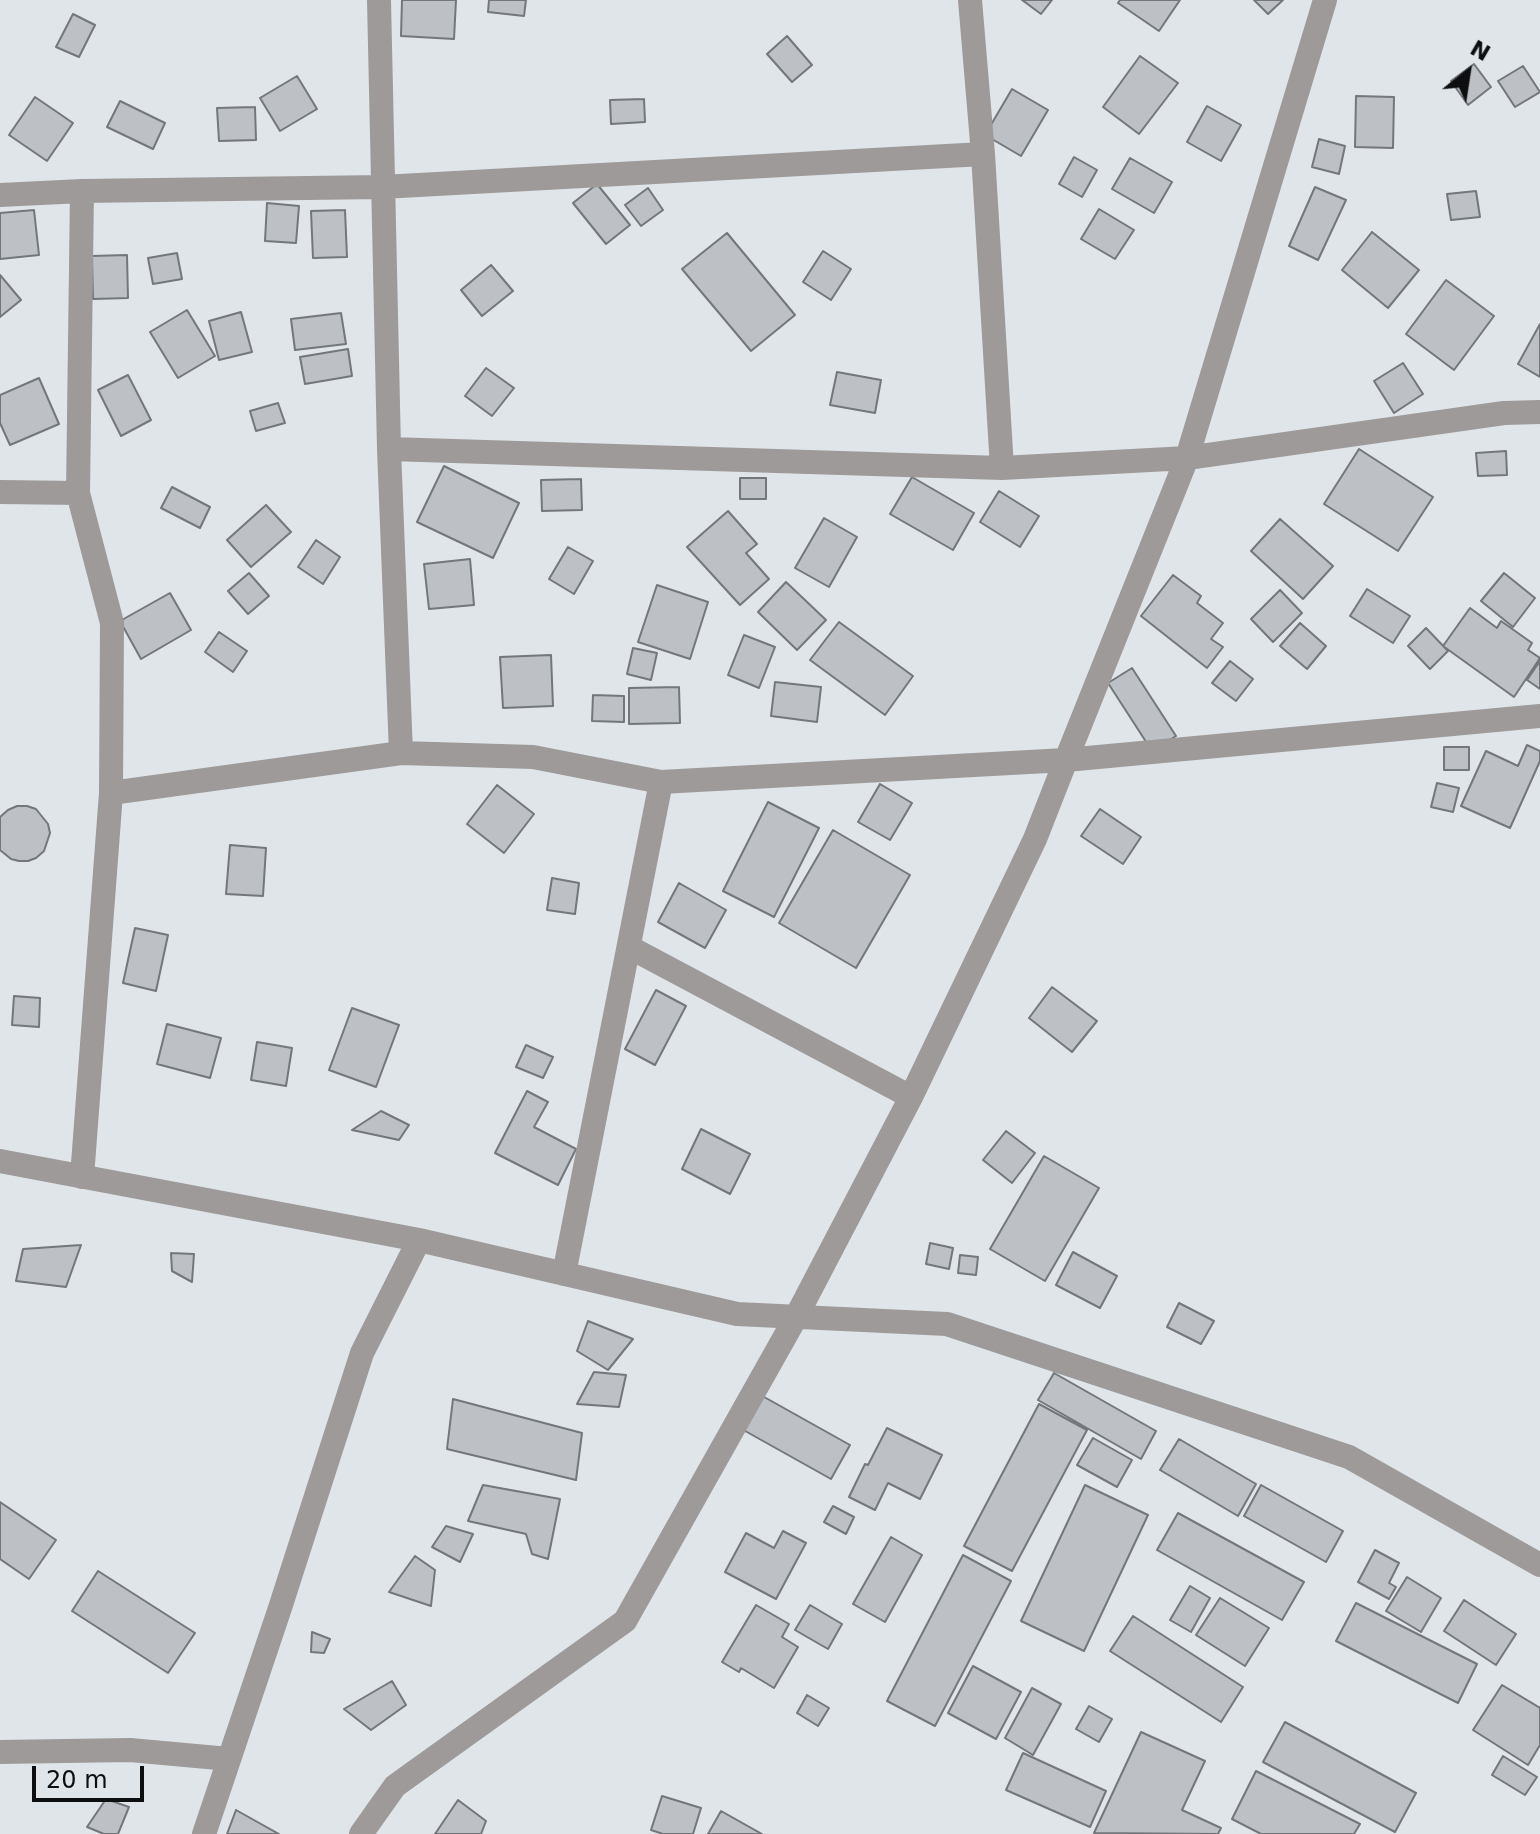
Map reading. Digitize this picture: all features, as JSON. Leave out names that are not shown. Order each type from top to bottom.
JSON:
[{"type":"street","points":[[379,0],[389,449],[401,753]]},
{"type":"street","points":[[970,0],[983,154],[1002,468]]},
{"type":"street","points":[[361,1834],[395,1786],[625,1621],[796,1317],[911,1097],[1035,839],[1187,458],[1325,0]]},
{"type":"street","points":[[0,195],[382,187],[983,154]]},
{"type":"street","points":[[82,191],[78,493],[112,623],[111,793],[82,1177]]},
{"type":"street","points":[[389,449],[1002,468],[1187,458],[1504,413],[1540,412]]},
{"type":"street","points":[[0,492],[78,493]]},
{"type":"street","points":[[111,793],[401,753],[533,757],[661,782],[1066,760],[1540,716]]},
{"type":"street","points":[[564,1274],[661,782]]},
{"type":"street","points":[[629,947],[911,1097]]},
{"type":"street","points":[[0,1161],[419,1240],[737,1314],[947,1324],[1349,1457],[1540,1565]]},
{"type":"street","points":[[204,1834],[362,1353],[419,1240]]},
{"type":"street","points":[[0,1752],[130,1750],[229,1759]]},
{"type":"building","points":[[402,0],[456,0],[454,39],[401,36]]},
{"type":"building","points":[[489,0],[526,0],[524,16],[488,12]]},
{"type":"building","points":[[1022,0],[1052,0],[1041,14]]},
{"type":"building","points":[[1120,0],[1180,0],[1159,31],[1118,3]]},
{"type":"building","points":[[1254,0],[1283,0],[1268,14]]},
{"type":"building","points":[[73,14],[95,25],[79,57],[56,47]]},
{"type":"building","points":[[787,36],[812,65],[792,82],[767,54]]},
{"type":"building","points":[[1140,56],[1178,83],[1139,134],[1103,107]]},
{"type":"building","points":[[1474,64],[1491,87],[1468,105],[1451,81]]},
{"type":"building","points":[[1523,66],[1540,92],[1515,107],[1498,81]]},
{"type":"building","points":[[297,76],[317,109],[280,131],[260,98]]},
{"type":"building","points":[[1012,89],[1048,110],[1021,156],[985,135]]},
{"type":"building","points":[[1356,96],[1394,97],[1393,148],[1355,147]]},
{"type":"building","points":[[35,97],[73,123],[47,161],[9,135]]},
{"type":"building","points":[[644,99],[645,122],[611,124],[610,100]]},
{"type":"building","points":[[120,101],[165,123],[153,149],[107,127]]},
{"type":"building","points":[[1207,106],[1241,125],[1221,161],[1187,142]]},
{"type":"building","points":[[255,107],[256,140],[219,141],[217,108]]},
{"type":"building","points":[[1319,139],[1345,146],[1339,174],[1312,167]]},
{"type":"building","points":[[1074,157],[1097,170],[1082,197],[1059,184]]},
{"type":"building","points":[[1130,158],[1172,182],[1154,213],[1112,189]]},
{"type":"building","points":[[597,184],[630,225],[606,244],[573,203]]},
{"type":"building","points":[[1315,187],[1346,200],[1318,260],[1289,246]]},
{"type":"building","points":[[648,188],[663,210],[641,226],[625,205]]},
{"type":"building","points":[[1476,191],[1480,217],[1451,220],[1447,194]]},
{"type":"building","points":[[267,203],[299,206],[296,243],[265,241]]},
{"type":"building","points":[[1099,209],[1134,230],[1115,259],[1081,239]]},
{"type":"building","points":[[34,210],[39,255],[0,259],[0,213]]},
{"type":"building","points":[[345,210],[347,257],[313,258],[311,211]]},
{"type":"building","points":[[1372,232],[1419,270],[1388,308],[1342,270]]},
{"type":"building","points":[[727,233],[795,315],[751,351],[682,269]]},
{"type":"building","points":[[823,251],[851,269],[831,300],[803,282]]},
{"type":"building","points":[[177,253],[182,279],[153,284],[148,258]]},
{"type":"building","points":[[127,255],[128,298],[93,299],[92,256]]},
{"type":"building","points":[[491,265],[513,291],[482,316],[461,290]]},
{"type":"building","points":[[0,275],[21,300],[0,317]]},
{"type":"building","points":[[1446,280],[1494,316],[1454,370],[1406,334]]},
{"type":"building","points":[[187,310],[215,356],[178,378],[150,332]]},
{"type":"building","points":[[241,312],[252,352],[219,360],[209,321]]},
{"type":"building","points":[[341,313],[346,344],[295,350],[291,319]]},
{"type":"building","points":[[1540,324],[1540,377],[1518,364]]},
{"type":"building","points":[[348,349],[352,376],[305,384],[300,357]]},
{"type":"building","points":[[1403,363],[1423,394],[1394,413],[1374,381]]},
{"type":"building","points":[[486,368],[514,388],[492,416],[465,396]]},
{"type":"building","points":[[837,372],[881,380],[875,413],[830,405]]},
{"type":"building","points":[[128,375],[151,420],[121,436],[98,390]]},
{"type":"building","points":[[39,378],[59,424],[10,445],[0,423],[0,395]]},
{"type":"building","points":[[278,403],[285,423],[256,431],[250,411]]},
{"type":"building","points":[[1359,449],[1433,497],[1398,551],[1324,504]]},
{"type":"building","points":[[1506,451],[1507,475],[1478,476],[1476,453]]},
{"type":"building","points":[[444,466],[519,503],[493,558],[417,522]]},
{"type":"building","points":[[912,477],[974,513],[953,550],[890,514]]},
{"type":"building","points":[[740,478],[766,478],[766,499],[740,499]]},
{"type":"building","points":[[581,479],[582,510],[542,511],[541,480]]},
{"type":"building","points":[[172,487],[210,507],[200,528],[161,508]]},
{"type":"building","points":[[999,491],[1039,516],[1020,547],[980,522]]},
{"type":"building","points":[[266,505],[291,532],[251,567],[227,540]]},
{"type":"building","points":[[728,511],[757,544],[746,553],[769,579],[740,605],[687,547]]},
{"type":"building","points":[[824,518],[857,537],[829,587],[795,568]]},
{"type":"building","points":[[1280,519],[1333,566],[1303,599],[1251,551]]},
{"type":"building","points":[[316,540],[340,557],[323,584],[298,567]]},
{"type":"building","points":[[568,547],[593,561],[574,594],[549,579]]},
{"type":"building","points":[[470,559],[474,605],[429,609],[424,564]]},
{"type":"building","points":[[249,573],[269,596],[248,614],[228,591]]},
{"type":"building","points":[[1504,573],[1535,598],[1513,627],[1481,601]]},
{"type":"building","points":[[1173,575],[1201,596],[1197,603],[1223,623],[1211,639],[1223,647],[1207,668],[1141,616]]},
{"type":"building","points":[[786,582],[826,620],[797,650],[758,612]]},
{"type":"building","points":[[657,585],[708,602],[690,659],[638,642]]},
{"type":"building","points":[[1367,589],[1410,616],[1393,643],[1350,616]]},
{"type":"building","points":[[1280,590],[1302,613],[1273,642],[1251,619]]},
{"type":"building","points":[[170,593],[191,630],[141,659],[120,621]]},
{"type":"building","points":[[1470,608],[1497,628],[1501,621],[1532,643],[1528,650],[1540,658],[1514,697],[1443,646]]},
{"type":"building","points":[[839,622],[913,676],[885,715],[810,660]]},
{"type":"building","points":[[1300,623],[1326,646],[1307,669],[1280,646]]},
{"type":"building","points":[[1426,628],[1448,651],[1430,669],[1408,646]]},
{"type":"building","points":[[219,632],[247,651],[233,672],[205,652]]},
{"type":"building","points":[[744,635],[775,647],[759,688],[728,675]]},
{"type":"building","points":[[633,648],[657,653],[651,680],[627,674]]},
{"type":"building","points":[[551,655],[553,706],[503,708],[500,657]]},
{"type":"building","points":[[1230,661],[1253,679],[1236,701],[1212,683]]},
{"type":"building","points":[[1540,661],[1540,689],[1527,680]]},
{"type":"building","points":[[1132,668],[1176,736],[1152,751],[1108,683]]},
{"type":"building","points":[[775,682],[821,687],[817,722],[771,716]]},
{"type":"building","points":[[679,687],[680,723],[629,724],[629,688]]},
{"type":"building","points":[[593,695],[624,696],[624,722],[592,721]]},
{"type":"building","points":[[1527,745],[1540,751],[1540,761],[1510,828],[1461,806],[1486,751],[1518,766]]},
{"type":"building","points":[[1444,747],[1469,747],[1469,770],[1444,770]]},
{"type":"building","points":[[1437,783],[1459,788],[1453,812],[1431,807]]},
{"type":"building","points":[[880,784],[912,803],[890,840],[858,822]]},
{"type":"building","points":[[497,785],[534,814],[504,853],[467,824]]},
{"type":"building","points":[[768,802],[819,828],[774,917],[723,891]]},
{"type":"building","points":[[17,806],[36,809],[48,824],[50,833],[44,851],[28,861],[11,859],[0,850],[0,817]]},
{"type":"building","points":[[1100,809],[1141,837],[1123,864],[1081,836]]},
{"type":"building","points":[[833,830],[910,875],[856,968],[779,923]]},
{"type":"building","points":[[230,845],[266,848],[263,896],[226,894]]},
{"type":"building","points":[[552,878],[579,883],[575,914],[547,910]]},
{"type":"building","points":[[679,883],[726,910],[705,948],[658,922]]},
{"type":"building","points":[[135,928],[168,935],[156,991],[123,983]]},
{"type":"building","points":[[1052,987],[1097,1021],[1072,1052],[1029,1018]]},
{"type":"building","points":[[656,990],[686,1006],[655,1065],[625,1049]]},
{"type":"building","points":[[14,996],[40,998],[39,1027],[12,1025]]},
{"type":"building","points":[[352,1008],[399,1025],[376,1087],[329,1070]]},
{"type":"building","points":[[167,1024],[221,1038],[210,1078],[157,1064]]},
{"type":"building","points":[[257,1042],[292,1048],[286,1086],[251,1080]]},
{"type":"building","points":[[526,1045],[553,1057],[543,1078],[516,1067]]},
{"type":"building","points":[[527,1091],[548,1102],[534,1127],[576,1149],[558,1185],[495,1153]]},
{"type":"building","points":[[381,1111],[409,1125],[399,1140],[352,1130]]},
{"type":"building","points":[[701,1129],[750,1154],[730,1194],[682,1169]]},
{"type":"building","points":[[1006,1131],[1035,1153],[1012,1183],[983,1160]]},
{"type":"building","points":[[1044,1156],[1099,1188],[1045,1281],[990,1249]]},
{"type":"building","points":[[930,1243],[953,1248],[949,1269],[926,1264]]},
{"type":"building","points":[[81,1245],[66,1287],[16,1281],[23,1249]]},
{"type":"building","points":[[1073,1252],[1117,1276],[1100,1308],[1056,1285]]},
{"type":"building","points":[[171,1253],[194,1254],[192,1282],[172,1271]]},
{"type":"building","points":[[960,1255],[978,1257],[976,1275],[958,1273]]},
{"type":"building","points":[[1179,1303],[1214,1321],[1201,1344],[1167,1327]]},
{"type":"building","points":[[588,1321],[633,1339],[608,1370],[577,1351]]},
{"type":"building","points":[[594,1372],[626,1375],[619,1407],[577,1404]]},
{"type":"building","points":[[1054,1373],[1156,1431],[1141,1459],[1038,1400]]},
{"type":"building","points":[[757,1393],[850,1445],[831,1479],[738,1427]]},
{"type":"building","points":[[453,1399],[582,1433],[576,1480],[447,1449]]},
{"type":"building","points":[[1039,1404],[1087,1430],[1012,1571],[964,1546]]},
{"type":"building","points":[[887,1428],[942,1455],[920,1499],[888,1483],[875,1510],[849,1497]]},
{"type":"building","points":[[1093,1438],[1132,1460],[1117,1487],[1077,1465]]},
{"type":"building","points":[[1179,1439],[1256,1484],[1238,1516],[1160,1470]]},
{"type":"building","points":[[483,1485],[560,1499],[548,1559],[532,1554],[526,1534],[468,1521]]},
{"type":"building","points":[[1085,1485],[1148,1515],[1084,1651],[1021,1621]]},
{"type":"building","points":[[1261,1485],[1343,1531],[1326,1562],[1244,1516]]},
{"type":"building","points":[[0,1502],[56,1540],[29,1579],[0,1559]]},
{"type":"building","points":[[833,1506],[854,1517],[846,1534],[824,1522]]},
{"type":"building","points":[[1178,1513],[1304,1582],[1282,1620],[1157,1550]]},
{"type":"building","points":[[446,1526],[473,1534],[460,1562],[432,1547]]},
{"type":"building","points":[[783,1531],[806,1543],[776,1599],[725,1572],[746,1533],[774,1548]]},
{"type":"building","points":[[891,1537],[922,1555],[885,1622],[853,1604]]},
{"type":"building","points":[[1375,1550],[1399,1563],[1389,1583],[1396,1587],[1389,1599],[1358,1582]]},
{"type":"building","points":[[963,1555],[1011,1581],[935,1726],[887,1701]]},
{"type":"building","points":[[415,1556],[435,1570],[431,1606],[389,1592]]},
{"type":"building","points":[[98,1571],[195,1633],[168,1673],[72,1611]]},
{"type":"building","points":[[1407,1577],[1441,1598],[1421,1632],[1386,1611]]},
{"type":"building","points":[[1190,1586],[1210,1598],[1191,1632],[1170,1620]]},
{"type":"building","points":[[1220,1598],[1269,1628],[1245,1666],[1196,1635]]},
{"type":"building","points":[[1464,1600],[1516,1634],[1496,1665],[1444,1631]]},
{"type":"building","points":[[1356,1603],[1477,1664],[1458,1703],[1336,1641]]},
{"type":"building","points":[[756,1605],[789,1624],[782,1637],[798,1647],[774,1688],[741,1668],[739,1672],[722,1662]]},
{"type":"building","points":[[810,1605],[842,1624],[828,1649],[795,1630]]},
{"type":"building","points":[[1133,1616],[1243,1687],[1221,1722],[1110,1651]]},
{"type":"building","points":[[312,1632],[330,1639],[324,1653],[311,1652]]},
{"type":"building","points":[[973,1666],[1021,1692],[996,1739],[948,1713]]},
{"type":"building","points":[[392,1681],[406,1705],[371,1730],[344,1709]]},
{"type":"building","points":[[1502,1685],[1540,1708],[1540,1745],[1528,1765],[1473,1730]]},
{"type":"building","points":[[1032,1688],[1061,1704],[1033,1755],[1005,1738]]},
{"type":"building","points":[[807,1695],[829,1708],[818,1726],[797,1713]]},
{"type":"building","points":[[1089,1706],[1112,1719],[1099,1742],[1076,1729]]},
{"type":"building","points":[[1285,1722],[1416,1793],[1395,1832],[1263,1762]]},
{"type":"building","points":[[1141,1732],[1205,1761],[1182,1810],[1221,1828],[1218,1834],[1094,1833]]},
{"type":"building","points":[[1023,1753],[1106,1791],[1090,1827],[1006,1790]]},
{"type":"building","points":[[1503,1756],[1537,1777],[1525,1795],[1492,1775]]},
{"type":"building","points":[[1256,1771],[1360,1824],[1354,1834],[1261,1834],[1232,1819]]},
{"type":"building","points":[[662,1796],[701,1808],[693,1834],[663,1834],[651,1830]]},
{"type":"building","points":[[106,1799],[129,1807],[118,1834],[104,1834],[87,1827]]},
{"type":"building","points":[[458,1800],[486,1821],[481,1834],[435,1834]]},
{"type":"building","points":[[236,1810],[279,1834],[227,1834]]},
{"type":"building","points":[[721,1811],[762,1834],[708,1834]]}]
